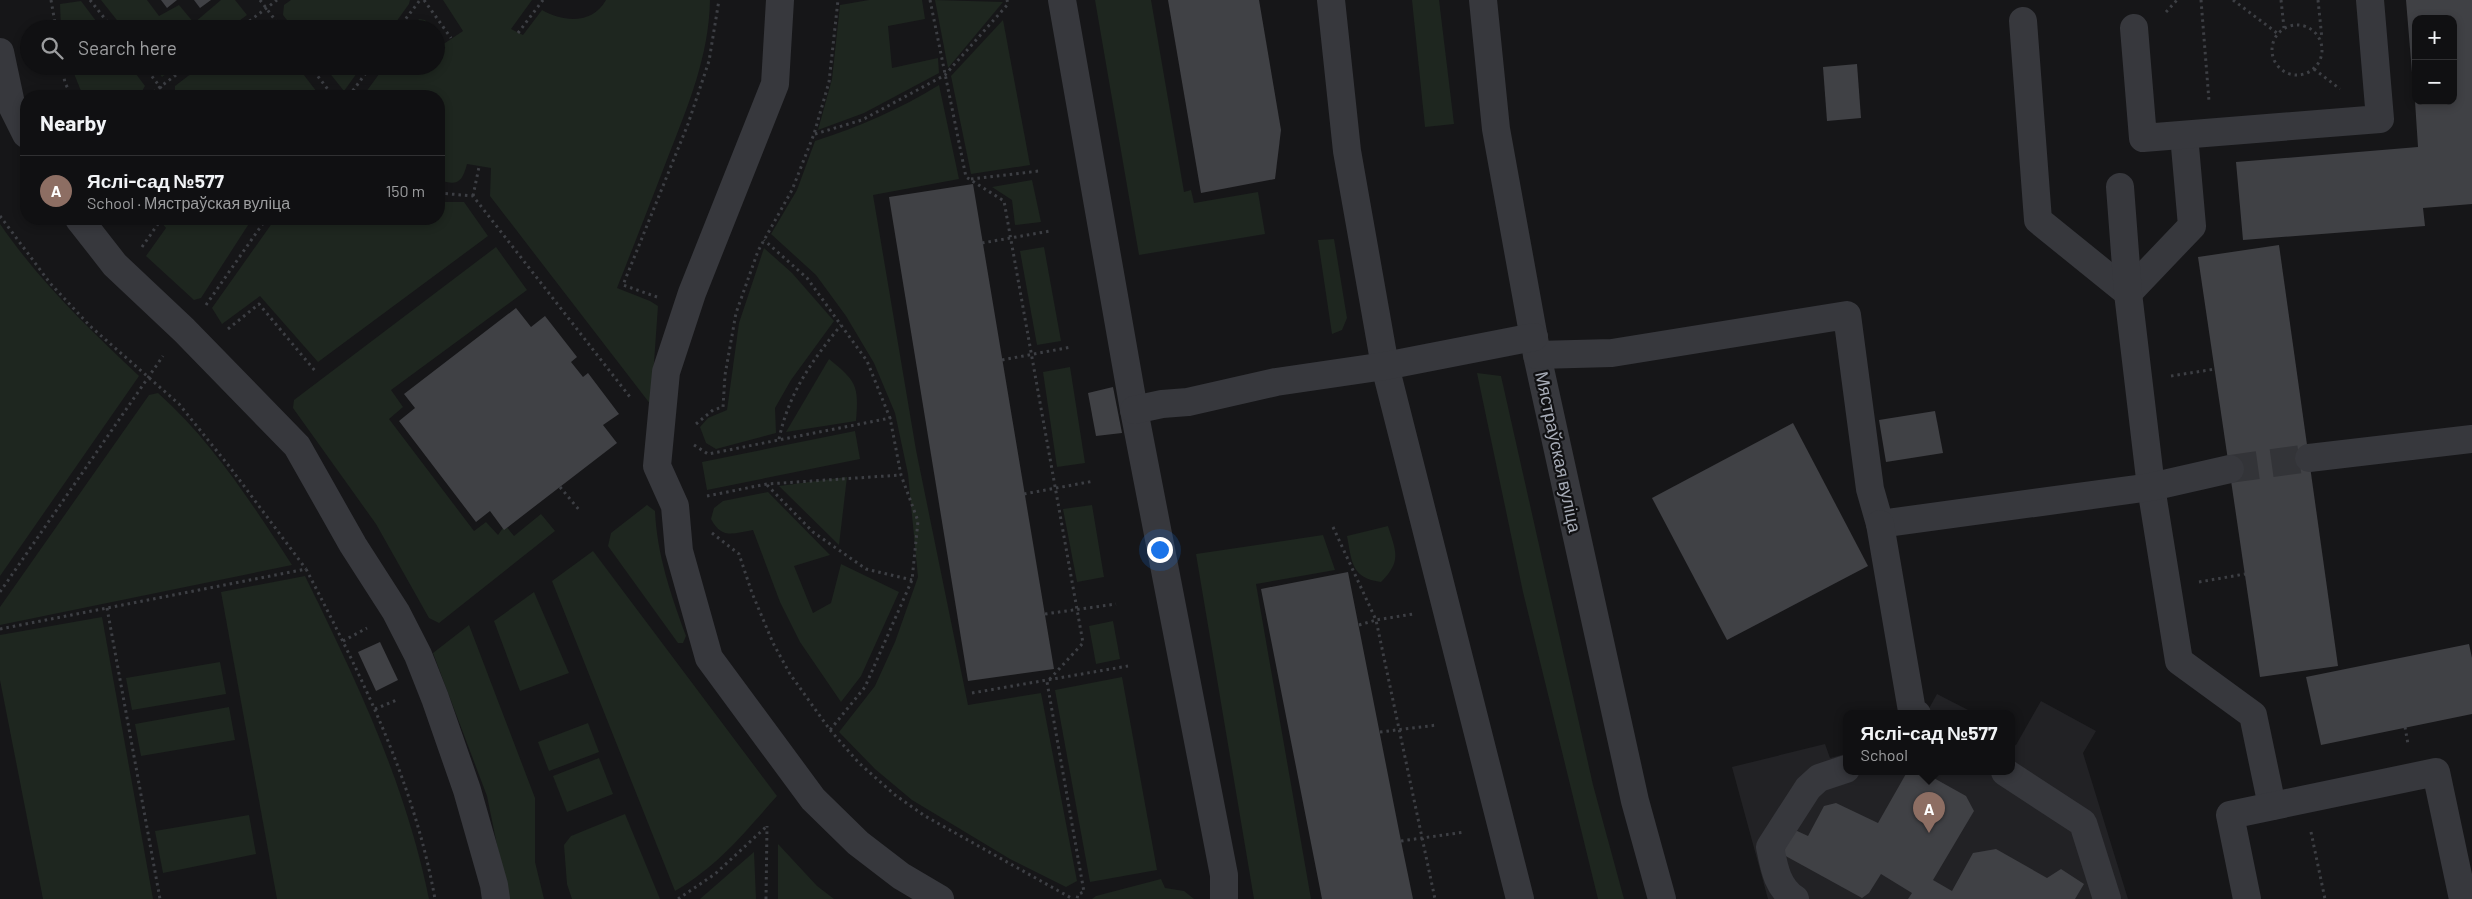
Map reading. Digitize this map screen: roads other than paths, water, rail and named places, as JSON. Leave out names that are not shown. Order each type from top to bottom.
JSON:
[{"type":"street","points":[[780,0],[775,84],[692,294],[666,372],[657,466],[676,506],[679,552],[709,658],[813,799],[872,854],[900,876],[940,899]]},
{"type":"street","points":[[1062,0],[1134,410],[1224,875],[1224,899]]},
{"type":"street","points":[[1331,0],[1347,151],[1385,366],[1520,899]]},
{"type":"street","name":"Мястраўская вуліца","points":[[1483,0],[1496,129],[1535,346],[1635,801],[1662,899]]},
{"type":"street","points":[[2134,28],[2143,138],[2380,119],[2370,0]]},
{"type":"street","points":[[2023,21],[2038,220],[2128,293]]},
{"type":"street","points":[[0,52],[11,104],[20,122]]},
{"type":"street","points":[[2128,293],[2192,226],[2184,135]]},
{"type":"street","points":[[2120,187],[2128,293],[2151,487],[2179,661],[2254,714],[2272,806]]},
{"type":"street","points":[[84,225],[115,265],[184,330],[298,446],[353,545],[396,612],[418,655],[436,698],[467,790],[496,899]]},
{"type":"street","points":[[1134,410],[1162,404],[1188,402],[1276,382],[1535,346],[1612,353],[1847,315],[1870,489],[1880,524],[1912,710]]},
{"type":"street","points":[[2309,458],[2472,439]]},
{"type":"street","points":[[1880,524],[2151,487],[2230,469]]},
{"type":"street","points":[[1795,899],[1789,895],[1776,875],[1770,847],[1808,788],[1819,778],[1843,770]]},
{"type":"street","points":[[2247,899],[2230,815],[2436,772],[2463,899]]},
{"type":"street","points":[[2010,775],[2083,823],[2107,899]]},
{"type":"tunnel","points":[[2230,469],[2309,458]]},
{"type":"place","name":"Яслі-сад №577","points":[[1929,833]]}]
